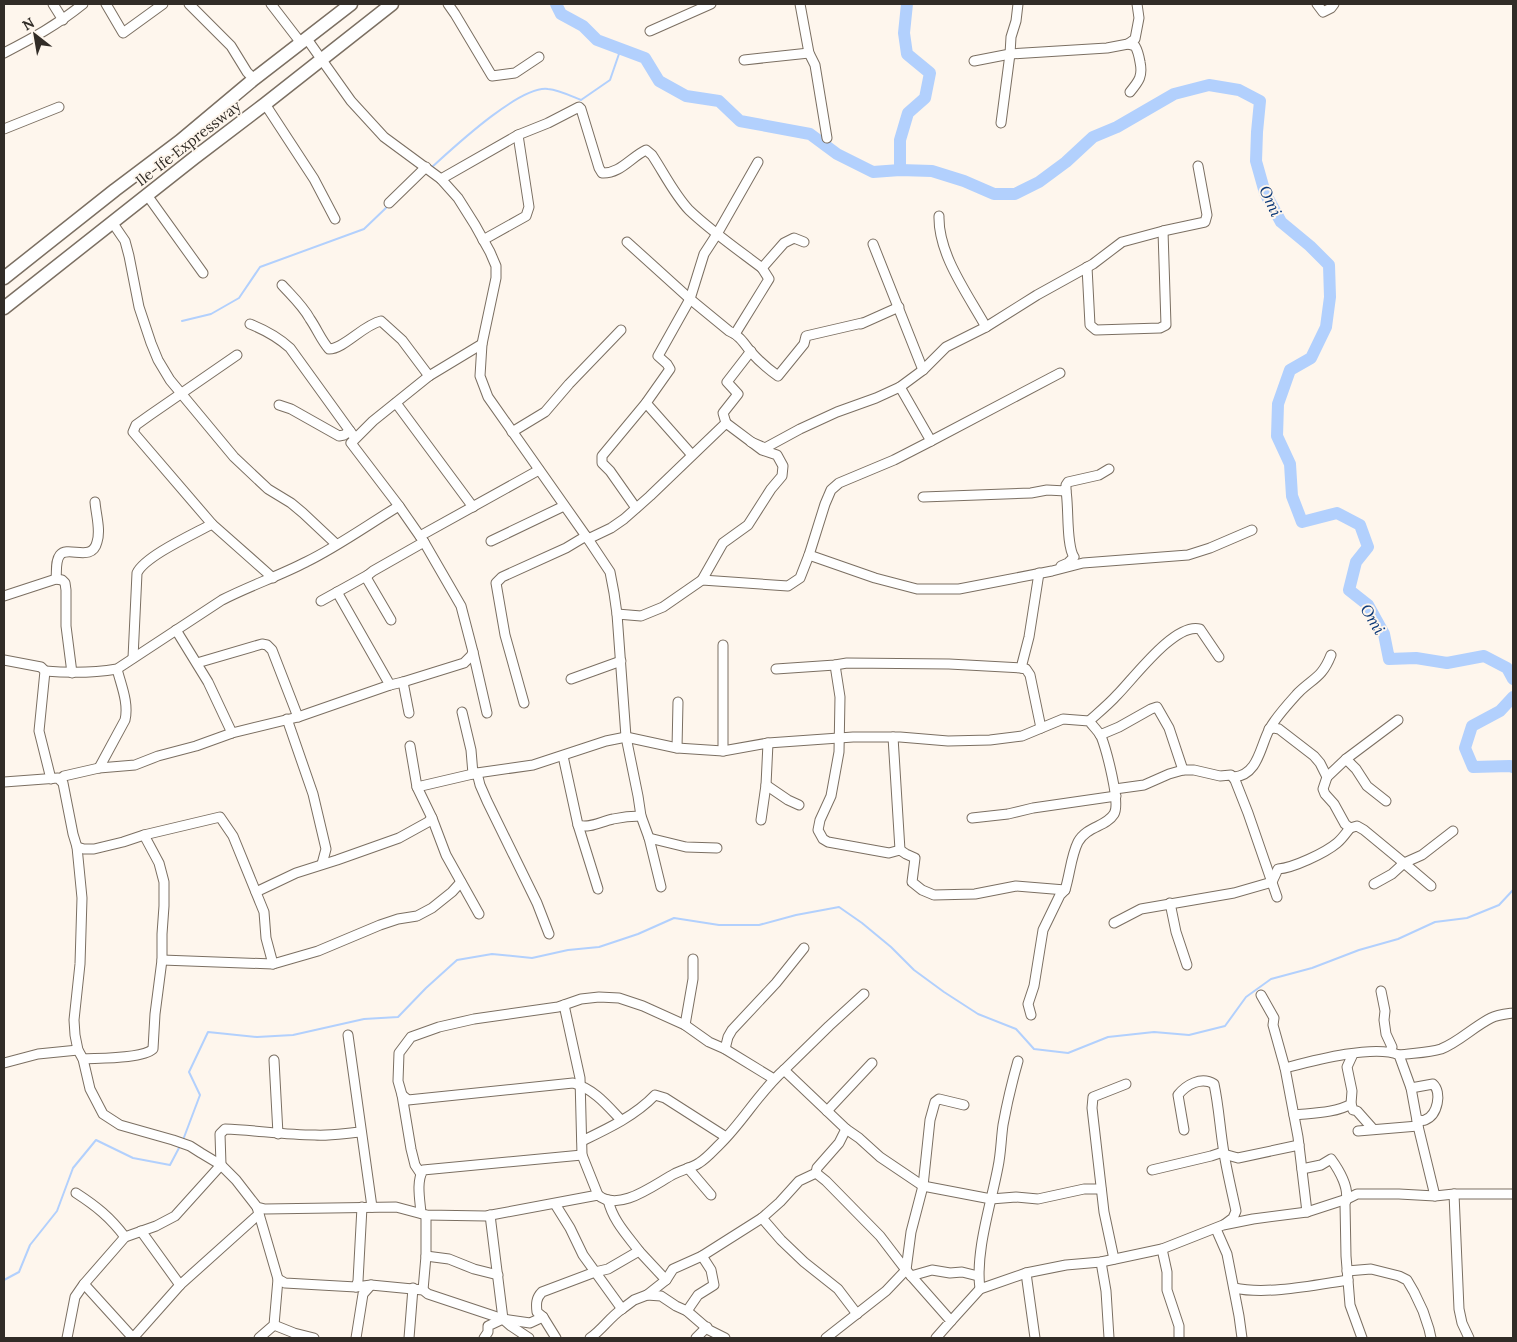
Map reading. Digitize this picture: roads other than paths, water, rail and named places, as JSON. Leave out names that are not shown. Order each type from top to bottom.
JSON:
[{"type":"highway","name":"Ile-Ife Expressway","points":[[4,278],[180,141],[254,79],[351,4]]},
{"type":"highway","name":"Ile-Ife Expressway","points":[[4,308],[392,4]]},
{"type":"street","points":[[53,4],[63,20]]},
{"type":"street","points":[[4,53],[63,20],[82,4]]},
{"type":"street","points":[[106,4],[123,32],[163,4]]},
{"type":"street","points":[[189,4],[231,46],[247,72],[254,79]]},
{"type":"street","points":[[270,4],[322,59],[351,101],[384,137],[441,179],[458,198],[484,240],[496,266],[496,278],[482,344],[480,376],[488,397],[610,572],[617,614],[626,737],[641,816],[649,838],[661,887]]},
{"type":"street","points":[[448,4],[492,76],[515,73],[539,57]]},
{"type":"street","points":[[650,31],[711,4]]},
{"type":"street","points":[[800,4],[827,138]]},
{"type":"street","points":[[1001,123],[1011,36],[1016,21],[1018,4]]},
{"type":"street","points":[[974,62],[1010,54],[1107,48],[1128,44],[1135,39],[1139,18],[1137,4]]},
{"type":"street","points":[[1317,4],[1323,12],[1332,8],[1334,4]]},
{"type":"street","points":[[1128,44],[1135,46],[1138,50],[1142,71],[1139,81],[1130,92]]},
{"type":"street","points":[[744,60],[809,53]]},
{"type":"street","points":[[265,104],[314,179],[335,219]]},
{"type":"street","points":[[4,129],[59,107]]},
{"type":"street","points":[[441,179],[518,135],[548,123],[578,107],[598,168],[602,173],[609,173],[646,150],[652,155],[688,209],[762,268],[769,279],[735,334]]},
{"type":"street","points":[[484,240],[526,216],[529,207],[518,135]]},
{"type":"street","points":[[636,508],[610,471],[602,463],[602,456],[646,403],[670,369],[658,356],[690,299],[704,254],[758,162]]},
{"type":"street","points":[[752,442],[765,448],[837,412],[900,387],[923,370],[946,348],[986,327],[1087,267],[1122,242],[1204,222],[1207,215],[1198,166]]},
{"type":"street","points":[[390,203],[428,169]]},
{"type":"street","points":[[147,195],[203,273]]},
{"type":"street","points":[[939,216],[939,229],[945,253],[986,327]]},
{"type":"street","points":[[112,222],[125,241],[139,306],[151,343],[158,360],[181,395],[234,457],[268,489],[291,503],[336,544]]},
{"type":"street","points":[[1087,267],[1090,325],[1096,330],[1160,328],[1166,325],[1163,231]]},
{"type":"street","points":[[762,268],[784,242],[794,238],[804,242]]},
{"type":"street","points":[[628,242],[690,299],[735,334],[778,376],[804,344],[806,336],[861,324],[899,307]]},
{"type":"street","points":[[873,244],[923,370]]},
{"type":"street","points":[[282,285],[302,306],[329,349],[335,349],[376,322],[381,321],[402,340],[429,376]]},
{"type":"street","points":[[250,324],[266,330],[290,348],[352,434],[351,443],[422,539],[461,606],[487,713]]},
{"type":"street","points":[[512,432],[545,412],[621,330]]},
{"type":"street","points":[[279,405],[291,409],[339,436],[352,434],[396,403],[429,376],[482,344]]},
{"type":"street","points":[[617,614],[641,616],[663,607],[702,580],[722,544],[748,525],[771,489],[782,476],[783,466],[777,455],[762,450],[726,423],[723,414],[738,394],[727,382],[751,351]]},
{"type":"street","points":[[237,355],[136,425],[132,432],[212,524],[273,578]]},
{"type":"street","points":[[702,580],[788,586],[800,578],[810,555],[831,490],[840,483],[894,460],[931,441],[1060,372]]},
{"type":"street","points":[[900,387],[931,441]]},
{"type":"street","points":[[396,403],[473,507]]},
{"type":"street","points":[[646,403],[692,455]]},
{"type":"street","points":[[524,703],[506,635],[496,583],[502,577],[611,528],[636,508],[726,423]]},
{"type":"street","points":[[1052,571],[1068,563],[1074,556],[1070,551],[1066,485],[1068,482],[1099,475],[1109,469]]},
{"type":"street","points":[[321,601],[368,575],[473,507],[539,470]]},
{"type":"street","points":[[924,497],[1031,493],[1047,490],[1066,491]]},
{"type":"street","points":[[56,578],[57,561],[60,554],[64,552],[86,554],[95,549],[98,542],[95,502]]},
{"type":"street","points":[[4,660],[41,667],[45,671],[72,673],[117,669],[222,600],[308,561],[399,506]]},
{"type":"street","points":[[491,541],[564,506]]},
{"type":"street","points":[[133,658],[137,572],[139,567],[161,552],[212,524]]},
{"type":"street","points":[[810,555],[875,578],[917,588],[959,589],[1083,563],[1188,555],[1252,530]]},
{"type":"street","points":[[1021,668],[1029,637],[1039,573]]},
{"type":"street","points":[[368,575],[367,580],[391,620]]},
{"type":"street","points":[[4,596],[56,578],[62,580],[66,590],[66,626],[72,673]]},
{"type":"street","points":[[337,592],[390,685]]},
{"type":"street","points":[[1089,721],[1116,697],[1155,652],[1186,630],[1195,627],[1200,629],[1219,657]]},
{"type":"street","points":[[176,630],[197,663],[232,733]]},
{"type":"street","points":[[197,663],[262,644],[267,645],[272,650],[298,717]]},
{"type":"street","points":[[723,645],[723,751]]},
{"type":"street","points":[[4,782],[60,779],[64,776],[99,768],[135,765],[150,758],[196,746],[232,733],[298,717],[390,685],[464,664],[473,652]]},
{"type":"street","points":[[972,818],[1008,814],[1116,793],[1144,785],[1183,770],[1194,770],[1220,776],[1239,776],[1253,767],[1269,729],[1299,692],[1323,672],[1331,655]]},
{"type":"street","points":[[571,679],[621,660]]},
{"type":"street","points":[[776,669],[847,663],[949,664],[1026,669],[1030,675],[1040,728]]},
{"type":"street","points":[[835,665],[840,698],[839,752],[831,796],[820,820],[818,830],[823,838],[828,842],[889,853],[900,850],[915,858],[912,882],[922,890],[934,895],[975,894],[1016,886],[1065,890]]},
{"type":"street","points":[[99,768],[127,713],[117,669]]},
{"type":"street","points":[[45,671],[39,731],[50,779]]},
{"type":"street","points":[[403,682],[408,713]]},
{"type":"street","points":[[677,748],[678,702]]},
{"type":"street","points":[[1100,734],[1119,727],[1151,708],[1157,707],[1169,728],[1183,770]]},
{"type":"street","points":[[462,712],[475,774],[537,903],[549,934]]},
{"type":"street","points":[[417,787],[475,774],[533,765],[606,741],[626,737],[677,748],[723,751],[768,743],[839,738],[892,737],[948,741],[990,740],[1022,736],[1063,718],[1089,721],[1100,734],[1116,793],[1117,807],[1113,816],[1095,828],[1086,831],[1078,842],[1065,890],[1060,895],[1043,930],[1034,986],[1028,1004],[1031,1015]]},
{"type":"street","points":[[287,719],[313,794],[326,849],[322,864]]},
{"type":"street","points":[[1350,828],[1345,824],[1334,804],[1325,794],[1323,789],[1327,777],[1346,759],[1398,720]]},
{"type":"street","points":[[1269,729],[1279,729],[1314,756],[1327,777]]},
{"type":"street","points":[[892,737],[900,850]]},
{"type":"street","points":[[761,820],[766,785],[768,743]]},
{"type":"street","points":[[410,746],[417,787],[432,818],[441,844],[479,914]]},
{"type":"street","points":[[563,756],[578,825],[598,889]]},
{"type":"street","points":[[1346,759],[1356,769],[1367,786],[1386,801]]},
{"type":"street","points":[[1234,776],[1277,897]]},
{"type":"street","points":[[60,779],[63,783],[77,846],[82,898],[80,964],[74,1020],[78,1050],[83,1059],[90,1090],[103,1114],[120,1125],[186,1145],[221,1165],[236,1180],[258,1210],[278,1279],[274,1325],[259,1338]]},
{"type":"street","points":[[766,785],[799,805]]},
{"type":"street","points":[[578,825],[588,826],[611,819],[641,816]]},
{"type":"street","points":[[77,846],[84,849],[94,849],[220,817],[233,836],[264,912],[266,938],[272,964]]},
{"type":"street","points":[[256,892],[290,876],[399,838],[432,818]]},
{"type":"street","points":[[1114,923],[1141,909],[1234,893],[1272,882],[1278,870],[1287,869],[1324,852],[1338,842],[1350,828],[1357,826],[1431,886]]},
{"type":"street","points":[[1374,884],[1392,874],[1404,863],[1422,855],[1453,831]]},
{"type":"street","points":[[83,1059],[138,1055],[148,1053],[152,1049],[162,960],[164,882],[159,863],[144,835]]},
{"type":"street","points":[[649,838],[686,846],[717,848]]},
{"type":"street","points":[[162,960],[272,964],[318,951],[398,919],[417,916],[439,903],[461,882]]},
{"type":"street","points":[[1170,903],[1176,932],[1187,965]]},
{"type":"street","points":[[725,1049],[732,1030],[776,983],[804,948]]},
{"type":"street","points":[[685,1025],[693,979],[693,959]]},
{"type":"street","points":[[1381,992],[1385,1011],[1386,1034],[1411,1088],[1417,1123],[1435,1196]]},
{"type":"street","points":[[564,1005],[580,1078],[582,1155],[598,1195],[611,1201],[634,1197],[699,1163],[739,1124],[774,1079],[864,994]]},
{"type":"street","points":[[1261,995],[1274,1018],[1273,1025],[1285,1068],[1299,1145],[1307,1212]]},
{"type":"street","points":[[421,1174],[415,1164],[411,1149],[398,1082],[399,1053],[412,1037],[439,1027],[474,1019],[564,1005],[581,999],[599,997],[619,998],[643,1006],[685,1025],[709,1042],[725,1049],[774,1079]]},
{"type":"street","points":[[1285,1068],[1328,1057],[1353,1054],[1432,1051],[1456,1041],[1492,1017],[1513,1013]]},
{"type":"street","points":[[348,1035],[372,1206]]},
{"type":"street","points":[[4,1064],[38,1054],[78,1050]]},
{"type":"street","points":[[1353,1054],[1347,1067],[1352,1091],[1351,1104],[1353,1110],[1357,1111],[1373,1129]]},
{"type":"street","points":[[274,1060],[278,1134]]},
{"type":"street","points":[[980,1289],[978,1276],[985,1225],[998,1166],[1009,1096],[1018,1061]]},
{"type":"street","points":[[827,1111],[872,1063]]},
{"type":"street","points":[[784,1070],[846,1129],[880,1157],[923,1186],[991,1199],[1038,1198],[1084,1189],[1101,1189]]},
{"type":"street","points":[[1184,1130],[1178,1095],[1184,1088],[1201,1080],[1208,1080],[1214,1084],[1224,1153],[1236,1211],[1233,1218],[1220,1227]]},
{"type":"street","points":[[402,1095],[408,1100],[573,1083],[595,1093],[621,1120]]},
{"type":"street","points":[[1114,1259],[1104,1212],[1092,1108],[1093,1098],[1126,1084]]},
{"type":"street","points":[[1358,1131],[1417,1123],[1431,1116],[1438,1101],[1437,1087],[1433,1084],[1411,1088]]},
{"type":"street","points":[[582,1141],[648,1103],[654,1095],[665,1098],[726,1138]]},
{"type":"street","points":[[909,1273],[911,1232],[923,1186],[930,1120],[935,1102],[938,1099],[964,1104]]},
{"type":"street","points":[[1294,1115],[1333,1110],[1351,1104]]},
{"type":"street","points":[[67,1338],[75,1298],[84,1284],[125,1237],[156,1226],[175,1216],[221,1165],[220,1134],[225,1129],[278,1134],[317,1135],[362,1132]]},
{"type":"street","points":[[590,1338],[612,1316],[666,1280],[673,1269],[702,1256],[762,1218],[799,1181],[816,1173],[817,1168],[839,1143],[846,1129]]},
{"type":"street","points":[[1152,1170],[1211,1156],[1220,1152],[1238,1158],[1299,1145]]},
{"type":"street","points":[[423,1290],[426,1256],[419,1190],[423,1170],[582,1155]]},
{"type":"street","points":[[1302,1169],[1321,1165],[1331,1159],[1346,1185],[1347,1275],[1350,1305],[1362,1338]]},
{"type":"street","points":[[688,1168],[711,1195]]},
{"type":"street","points":[[816,1173],[880,1236],[951,1321]]},
{"type":"street","points":[[76,1193],[99,1208],[114,1222],[125,1237]]},
{"type":"street","points":[[936,1338],[980,1289],[1026,1273],[1066,1265],[1101,1262],[1162,1249],[1220,1227],[1253,1219],[1307,1212],[1357,1194],[1435,1196],[1454,1194],[1513,1194]]},
{"type":"street","points":[[1454,1194],[1459,1309],[1462,1323],[1469,1338]]},
{"type":"street","points":[[84,1284],[133,1338],[180,1285],[258,1210],[372,1206],[396,1207],[423,1214],[451,1216],[490,1215],[598,1195]]},
{"type":"street","points":[[608,1200],[611,1212],[616,1220],[666,1280]]},
{"type":"street","points":[[555,1204],[570,1228],[583,1255],[622,1309]]},
{"type":"street","points":[[356,1287],[358,1281],[362,1207]]},
{"type":"street","points":[[490,1215],[503,1319],[529,1338]]},
{"type":"street","points":[[762,1218],[804,1262],[838,1290],[857,1314]]},
{"type":"street","points":[[1220,1227],[1234,1288],[1242,1338]]},
{"type":"street","points":[[140,1231],[180,1285]]},
{"type":"street","points":[[1162,1249],[1167,1272],[1167,1290],[1179,1326],[1179,1338]]},
{"type":"street","points":[[556,1338],[537,1312],[538,1296],[542,1292],[608,1269],[640,1251]]},
{"type":"street","points":[[426,1256],[449,1259],[474,1270],[498,1275]]},
{"type":"street","points":[[687,1311],[698,1295],[714,1285],[711,1270],[702,1256]]},
{"type":"street","points":[[1101,1262],[1106,1292],[1109,1338]]},
{"type":"street","points":[[1234,1288],[1246,1291],[1291,1288],[1371,1269],[1399,1276],[1407,1280],[1414,1292],[1429,1329],[1430,1338]]},
{"type":"street","points":[[826,1338],[909,1273],[932,1270],[950,1273],[962,1272],[978,1276]]},
{"type":"street","points":[[1026,1273],[1035,1338]]},
{"type":"street","points":[[278,1279],[285,1283],[413,1288],[503,1319],[530,1324],[543,1318]]},
{"type":"street","points":[[356,1338],[363,1294],[371,1285]]},
{"type":"street","points":[[409,1338],[413,1288]]},
{"type":"street","points":[[647,1294],[662,1296],[725,1338]]},
{"type":"street","points":[[484,1338],[488,1332],[488,1326],[503,1319]]},
{"type":"street","points":[[274,1325],[314,1338]]},
{"type":"street","points":[[696,1338],[707,1327]]},
{"type":"waterway","name":"Omi","points":[[556,4],[561,14],[583,26],[597,40],[645,58],[659,81],[686,96],[719,101],[740,121],[810,134],[837,154],[873,172],[900,170],[932,171],[964,181],[994,194],[1015,194],[1039,182],[1066,162],[1093,137],[1117,127],[1174,94],[1209,85],[1239,90],[1260,101],[1256,161],[1265,193],[1281,222],[1329,265],[1330,297],[1326,327],[1311,358],[1290,370],[1278,404],[1277,436],[1290,464],[1292,496],[1302,522],[1337,513],[1360,525],[1368,547],[1356,562],[1349,590],[1368,605],[1384,634],[1389,659],[1416,658],[1447,663],[1484,656],[1507,668],[1513,679]]},
{"type":"waterway","name":"Omi","points":[[900,170],[900,140],[908,113],[925,98],[930,73],[907,54],[904,33],[907,4]]},
{"type":"waterway","points":[[432,167],[487,119],[521,97],[536,90],[548,89],[581,100],[610,80],[621,48]]},
{"type":"waterway","points":[[182,321],[211,314],[239,298],[260,267],[364,229],[389,205]]},
{"type":"waterway","name":"Omi","points":[[1513,697],[1500,711],[1472,726],[1465,748],[1473,767],[1513,767]]},
{"type":"waterway","points":[[183,1140],[200,1095],[189,1072],[208,1032],[257,1037],[293,1035],[364,1019],[398,1017],[457,960],[492,954],[532,958],[568,950],[599,947],[638,934],[674,918],[719,925],[759,925],[796,915],[839,907],[891,947],[914,970],[978,1014],[1016,1029],[1034,1049],[1068,1053],[1108,1037],[1154,1032],[1189,1035],[1225,1026],[1246,997],[1271,979],[1312,968],[1359,950],[1398,939],[1435,922],[1467,918],[1499,905],[1513,890]]},
{"type":"waterway","points":[[4,1280],[19,1272],[30,1245],[57,1211],[73,1168],[96,1140],[133,1158],[170,1165],[180,1146]]}]
